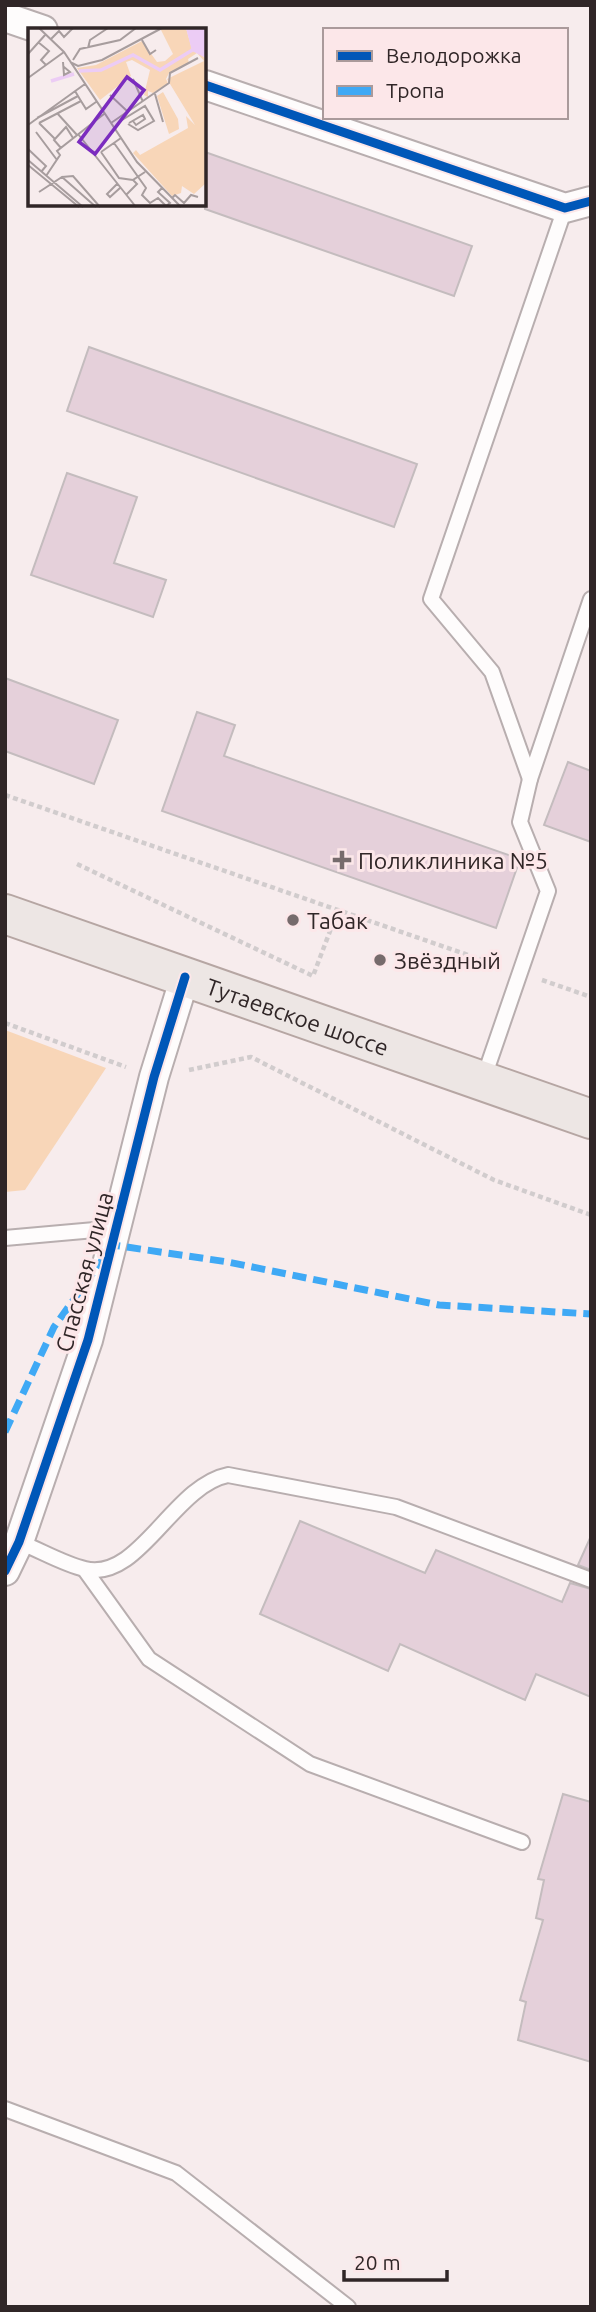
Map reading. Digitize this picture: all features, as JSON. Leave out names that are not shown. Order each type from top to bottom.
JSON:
[{"type":"main road","name":"Тутаевское шоссе","points":[[5,914],[591,1119]]},
{"type":"street","points":[[5,17],[37,28]]},
{"type":"street","points":[[206,85],[578,204]]},
{"type":"street","name":"Спасская улица","points":[[5,1571],[19,1542],[88,1340],[154,1077],[185,977]]},
{"type":"lane","points":[[530,779],[492,672],[430,599],[578,204]]},
{"type":"lane","points":[[482,1081],[548,891],[520,822],[530,779],[589,608]]},
{"type":"lane","points":[[5,1237],[117,1228]]},
{"type":"lane","points":[[19,1542],[85,1570],[110,1569],[125,1562],[190,1494],[211,1479],[228,1475],[396,1507],[591,1580]]},
{"type":"lane","points":[[85,1570],[149,1659],[310,1764],[522,1842]]},
{"type":"lane","points":[[5,2109],[176,2173],[348,2307]]},
{"type":"path","points":[[5,795],[591,997]]},
{"type":"path","points":[[77,864],[313,975],[338,910]]},
{"type":"path","points":[[5,1023],[154,1077],[251,1057],[494,1180],[591,1215]]},
{"type":"shaded area","points":[[5,1030],[106,1068],[25,1190],[5,1192]]},
{"type":"building","points":[[206,152],[472,246],[454,296],[205,209]]},
{"type":"building","points":[[89,347],[417,464],[394,527],[67,411]]},
{"type":"building","points":[[67,473],[137,497],[114,563],[166,580],[153,617],[31,575]]},
{"type":"building","points":[[5,678],[118,720],[94,784],[5,751]]},
{"type":"building","points":[[197,712],[235,725],[224,756],[520,859],[496,928],[162,811]]},
{"type":"building","points":[[568,762],[591,771],[591,842],[544,825]]},
{"type":"building","points":[[300,1521],[425,1573],[436,1550],[562,1602],[570,1583],[591,1589],[591,1697],[536,1674],[525,1700],[400,1644],[388,1671],[260,1614]]},
{"type":"building","points":[[591,1536],[591,1570],[578,1565]]},
{"type":"building","points":[[563,1794],[591,1802],[591,2062],[518,2040],[526,2002],[520,2000],[543,1920],[536,1918],[544,1880],[538,1879]]},
{"type":"marked path","points":[[5,1432],[54,1327],[113,1245],[228,1262],[439,1305],[591,1314]]},
{"type":"cycle path","points":[[206,85],[565,208],[591,201]]},
{"type":"cycle path","points":[[5,1571],[19,1542],[88,1340],[154,1077],[185,977]]},
{"type":"place","name":"Поликлиника №5","points":[[342,860]]},
{"type":"place","name":"Табак","points":[[293,920]]},
{"type":"place","name":"Звёздный","points":[[380,960]]}]
